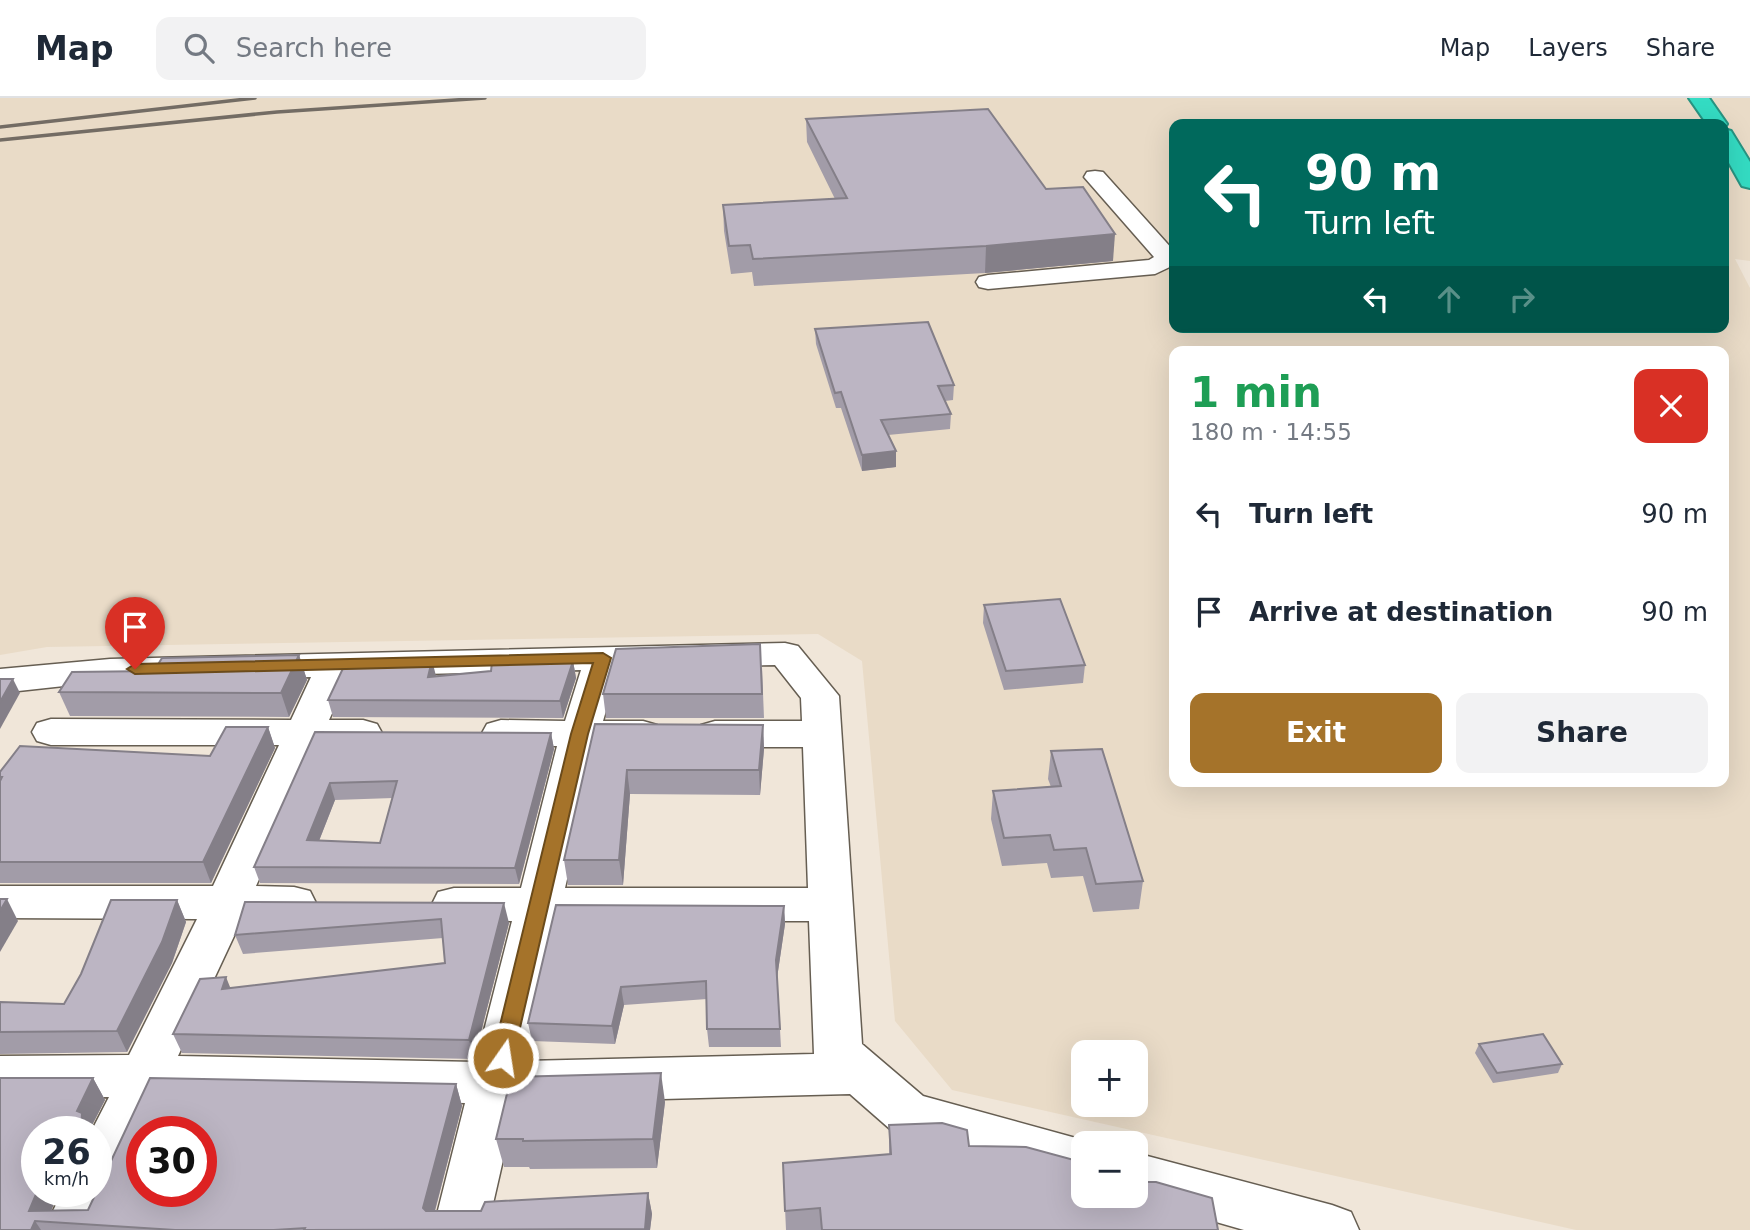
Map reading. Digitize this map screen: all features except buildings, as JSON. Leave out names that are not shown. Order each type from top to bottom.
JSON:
[{"type":"highway","points":[[1699,98],[1714,119]]},
{"type":"highway","points":[[1729,144],[1750,181]]},
{"type":"street","points":[[988,282],[1155,267],[1168,260],[1095,177]]},
{"type":"street","points":[[0,681],[110,670],[785,654],[820,696],[838,1053],[908,1114],[1071,1159]]},
{"type":"street","points":[[460,1230],[580,734],[603,658]]},
{"type":"street","points":[[112,1143],[227,903],[335,665]]},
{"type":"street","points":[[51,732],[400,733]]},
{"type":"street","points":[[469,733],[822,734]]},
{"type":"street","points":[[0,902],[336,904]]},
{"type":"street","points":[[417,904],[831,905]]},
{"type":"street","points":[[0,1077],[144,1076],[497,1083],[862,1073]]},
{"type":"street","points":[[1148,1179],[1332,1230]]},
{"type":"street","points":[[71,1230],[82,1207]]},
{"type":"shaded area","points":[[0,98],[1750,98],[1750,261],[1735,259],[1750,288],[1750,1230],[1576,1230],[1148,1134],[1148,1131],[1135,1131],[1072,1117],[1148,1117],[1148,1040],[1071,1040],[1071,1117],[952,1090],[895,1021],[862,661],[818,634],[47,647],[0,655]]},
{"type":"railway","points":[[0,127],[255,98]]},
{"type":"railway","points":[[0,140],[277,112],[485,98]]},
{"type":"route","points":[[135,669],[603,658],[580,734],[503,1058]]}]
